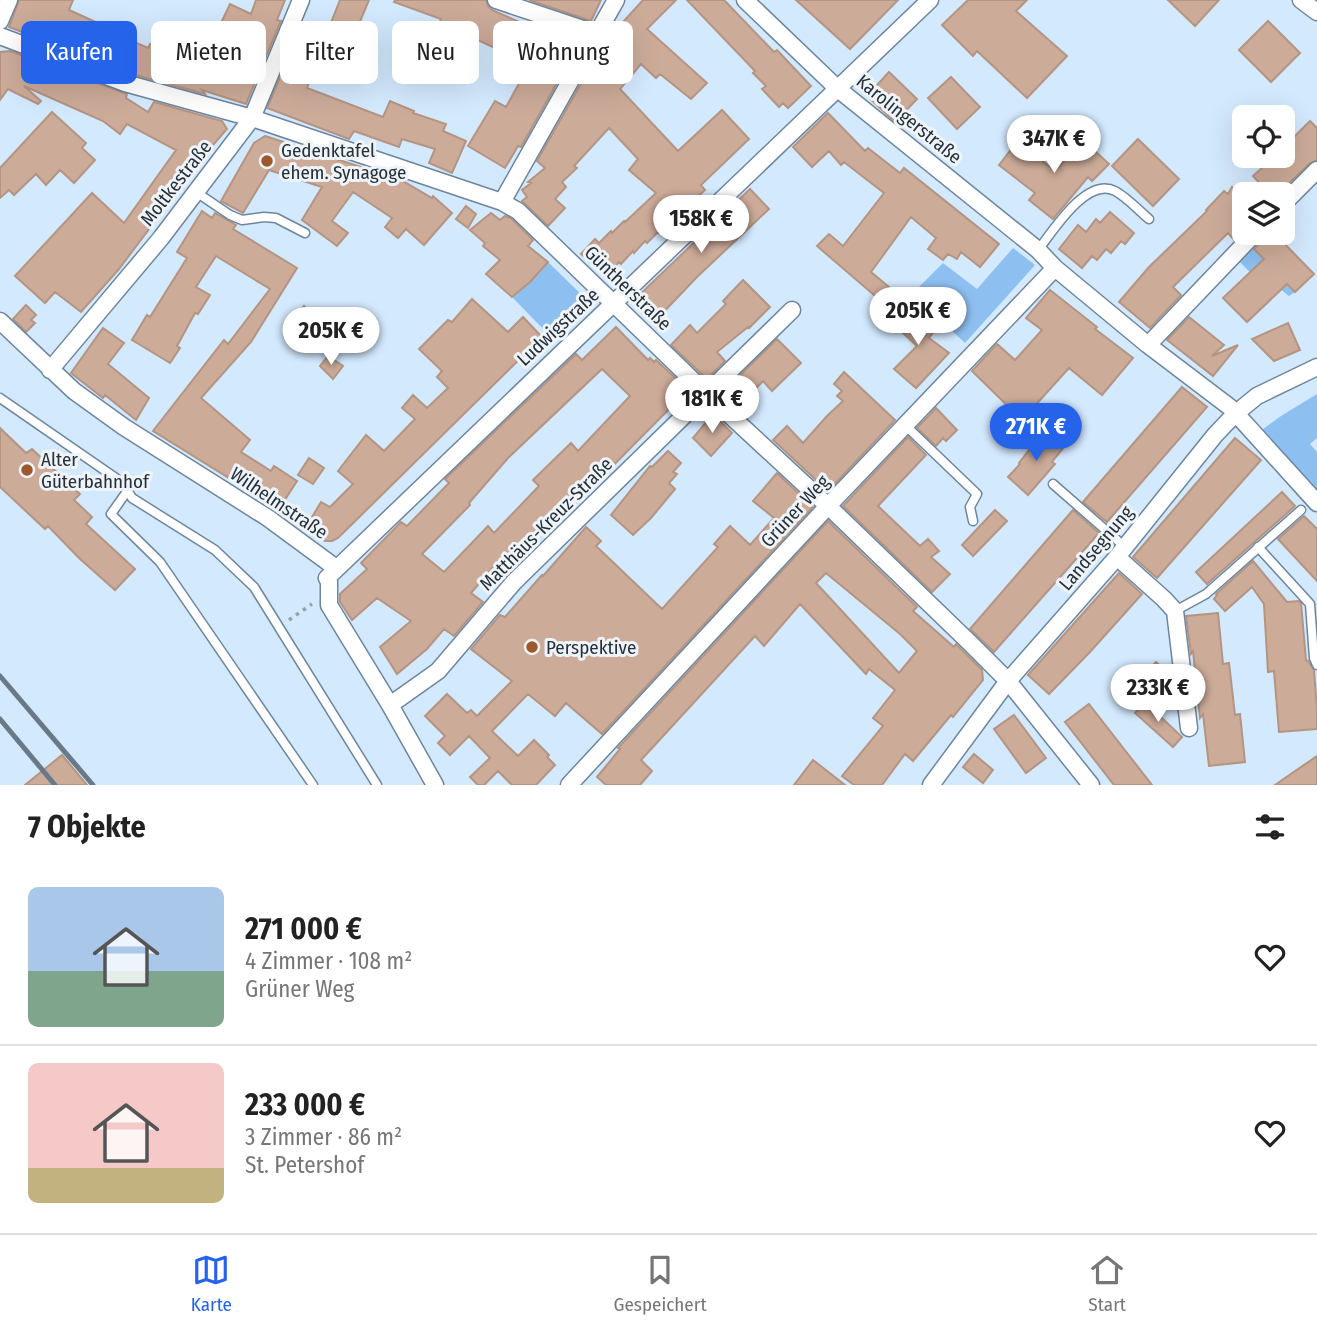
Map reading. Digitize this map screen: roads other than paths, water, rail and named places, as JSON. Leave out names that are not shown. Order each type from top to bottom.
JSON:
[{"type":"street","points":[[0,21],[9,0]]},
{"type":"street","name":"Moltkestraße","points":[[50,370],[161,238],[252,118],[301,0]]},
{"type":"street","points":[[496,0],[559,21]]},
{"type":"street","points":[[605,21],[617,0]]},
{"type":"street","name":"Karolingerstraße","points":[[745,0],[838,89],[1038,250],[1055,268],[1149,345],[1231,408],[1317,503]]},
{"type":"street","name":"Ludwigstraße","points":[[336,568],[930,0]]},
{"type":"street","points":[[1301,0],[1316,10]]},
{"type":"street","name":"Güntherstraße","points":[[0,36],[125,83],[252,118],[502,202],[518,211],[1008,681],[1091,785]]},
{"type":"street","points":[[502,202],[569,84]]},
{"type":"street","points":[[1295,192],[1317,170]]},
{"type":"street","points":[[1149,345],[1244,245]]},
{"type":"street","name":"Grüner Weg","points":[[569,785],[828,506],[1055,268]]},
{"type":"street","name":"Matthäus-Kreuz-Straße","points":[[390,705],[438,671],[514,582],[792,310]]},
{"type":"street","name":"Wilhelmstraße","points":[[0,321],[74,391],[124,427],[268,518],[336,568]]},
{"type":"street","name":"Landsegnung","points":[[931,785],[1008,681],[1121,552],[1215,435],[1257,396],[1317,367]]},
{"type":"street","points":[[1121,552],[1175,611],[1189,727]]},
{"type":"street","points":[[336,568],[327,578],[329,605],[435,785]]},
{"type":"lane","points":[[1038,250],[1081,198],[1101,188],[1113,190],[1149,219]]},
{"type":"lane","points":[[196,192],[242,220],[264,216],[276,218],[305,233]]},
{"type":"lane","points":[[0,398],[123,483],[132,498],[215,550],[254,587],[377,785]]},
{"type":"lane","points":[[905,425],[977,494],[971,507],[973,521]]},
{"type":"lane","points":[[1053,484],[1121,552]]},
{"type":"lane","points":[[128,490],[111,514],[160,562],[313,785]]},
{"type":"lane","points":[[1175,611],[1206,594],[1301,510]]},
{"type":"lane","points":[[1258,547],[1310,604],[1314,659],[1317,665]]},
{"type":"railway","points":[[0,676],[93,785]]},
{"type":"railway","points":[[0,719],[55,785]]},
{"type":"place","name":"Gedenktafel ehem. Synagoge","points":[[267,161]]},
{"type":"place","name":"Alter Güterbahnhof","points":[[27,470]]},
{"type":"place","name":"Perspektive","points":[[532,647]]}]
